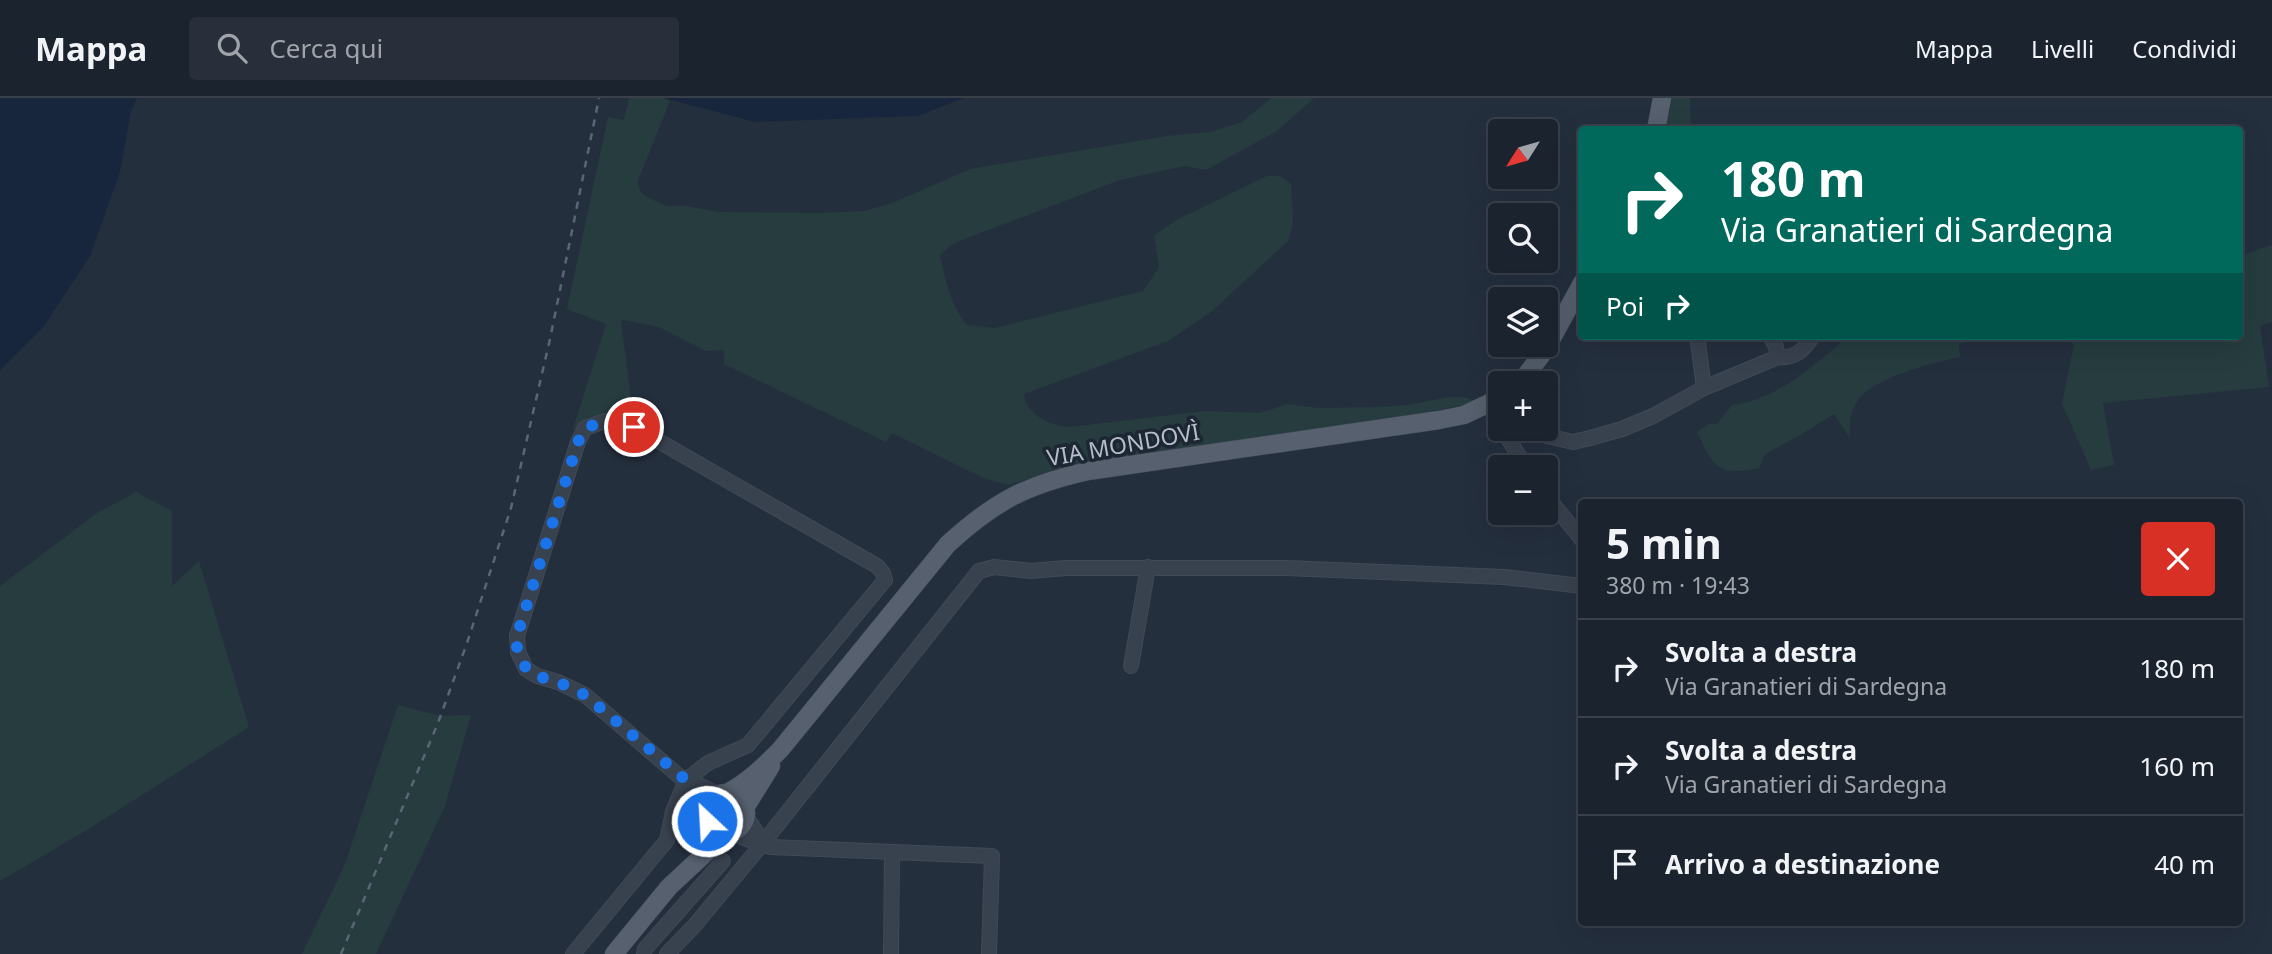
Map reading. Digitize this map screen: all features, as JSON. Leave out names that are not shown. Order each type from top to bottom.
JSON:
[{"type":"main road","points":[[1657,126],[1662,98]]},
{"type":"main road","points":[[1529,371],[1546,349],[1578,290]]},
{"type":"main road","name":"VIA MONDOVÌ","points":[[722,793],[758,772],[780,750],[948,544],[974,520],[1001,501],[1028,487],[1088,471],[1464,415],[1488,416]]},
{"type":"main road","name":"VIA MONDOVÌ","points":[[746,812],[780,750]]},
{"type":"main road","points":[[614,954],[669,887],[700,838],[710,800],[722,793],[739,797],[746,812],[741,827],[728,833],[669,887]]},
{"type":"main road","points":[[706,815],[714,830],[728,833]]},
{"type":"street","points":[[1772,340],[1778,357]]},
{"type":"street","points":[[1558,440],[1582,440],[1643,420],[1704,388],[1778,357],[1789,358],[1801,352],[1810,340]]},
{"type":"street","points":[[1698,342],[1704,388]]},
{"type":"street","points":[[573,954],[667,840],[673,812],[686,780],[708,763],[748,745],[885,580],[877,566],[680,453],[634,427],[605,421],[585,428],[578,442],[517,636],[517,652],[526,668],[537,676],[558,682],[585,695],[686,780],[706,815]]},
{"type":"street","points":[[1558,510],[1578,535]]},
{"type":"street","points":[[667,954],[695,925],[763,843],[979,571],[986,567],[1031,571],[1148,567],[1286,568],[1515,578],[1578,586]]},
{"type":"street","points":[[1131,666],[1148,567]]},
{"type":"street","points":[[686,780],[722,793]]},
{"type":"street","points":[[746,812],[763,843]]},
{"type":"street","points":[[728,833],[770,847],[992,856],[989,954]]},
{"type":"street","points":[[891,954],[892,852]]},
{"type":"street","points":[[644,954],[645,949],[723,861]]},
{"type":"green space","points":[[629,98],[663,98],[670,101],[637,183],[641,192],[649,198],[667,206],[686,206],[718,212],[822,213],[865,211],[895,202],[970,169],[1167,136],[1211,132],[1242,122],[1271,98],[1314,98],[1277,131],[1206,170],[1184,166],[1120,180],[951,245],[940,255],[957,309],[967,325],[995,328],[1143,291],[1159,267],[1154,236],[1176,220],[1267,176],[1280,176],[1291,184],[1293,224],[1288,241],[1211,312],[1168,341],[1024,394],[1026,402],[1035,414],[1054,424],[1069,427],[1206,411],[1260,413],[1287,404],[1319,408],[1380,407],[1449,397],[1464,397],[1477,402],[1054,470],[1009,485],[983,478],[892,433],[886,442],[724,364],[724,350],[706,351],[659,327],[623,320],[634,421],[577,434],[573,429],[606,324],[567,309],[608,117],[624,120]]},
{"type":"green space","points":[[1672,98],[1690,98],[1691,126],[1667,126]]},
{"type":"green space","points":[[2272,245],[2272,322],[2260,326],[2269,387],[2103,403],[2114,465],[2091,470],[2062,404],[2074,344],[2068,340],[2243,340],[2243,255]]},
{"type":"green space","points":[[1844,340],[1978,340],[1959,344],[1960,357],[1905,372],[1866,392],[1853,409],[1850,438],[1834,414],[1765,454],[1759,469],[1730,471],[1713,461],[1697,432],[1709,424],[1717,424],[1732,405],[1765,396],[1795,379]]},
{"type":"green space","points":[[136,492],[172,511],[172,586],[199,561],[249,727],[87,830],[0,881],[0,586],[97,513]]},
{"type":"green space","points":[[398,705],[441,716],[471,715],[445,806],[376,954],[302,954],[345,864]]},
{"type":"water","points":[[0,98],[137,98],[131,111],[120,172],[90,256],[44,326],[0,370]]},
{"type":"water","points":[[664,98],[964,98],[918,116],[755,122]]},
{"type":"railway","points":[[341,954],[438,723],[511,508],[550,339],[599,98]]},
{"type":"route","points":[[634,427],[605,421],[585,428],[578,442],[517,636],[517,652],[526,668],[537,676],[558,682],[585,695],[686,780],[705,809],[707,821]]}]
